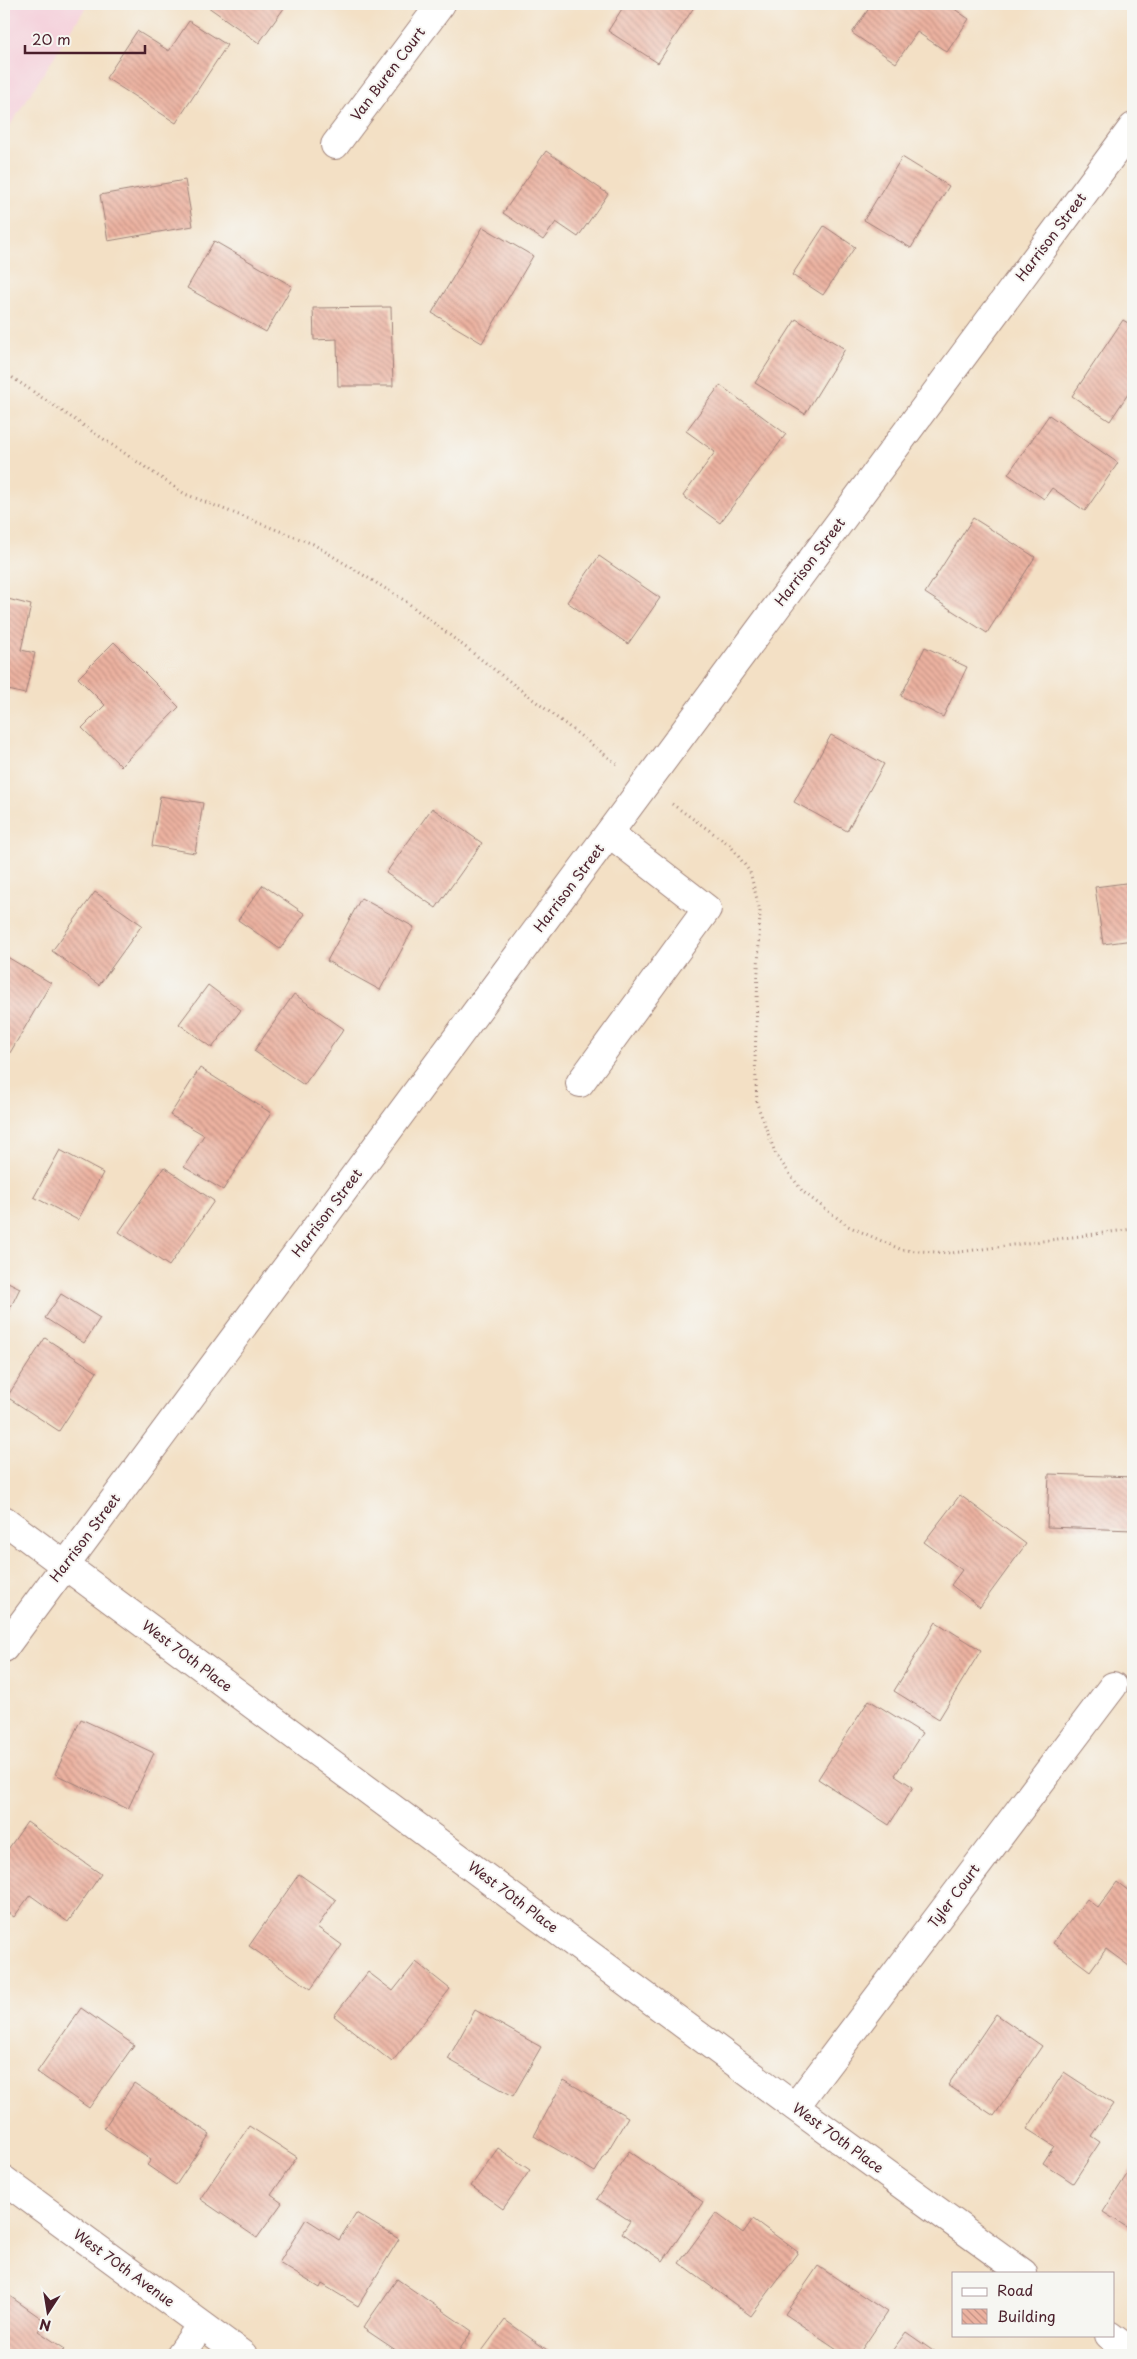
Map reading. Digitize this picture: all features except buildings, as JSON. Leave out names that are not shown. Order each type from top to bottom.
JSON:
[{"type":"street","name":"Van Buren Court","points":[[335,145],[441,4]]},
{"type":"street","name":"Harrison Street","points":[[4,1648],[1133,126]]},
{"type":"street","points":[[580,1082],[707,909],[609,833]]},
{"type":"street","name":"West 70th Place","points":[[4,1520],[795,2107],[1022,2272]]},
{"type":"street","name":"Tyler Court","points":[[795,2107],[1113,1686]]},
{"type":"street","name":"West 70th Avenue","points":[[4,2180],[243,2355]]},
{"type":"street","points":[[180,2355],[201,2324]]},
{"type":"street","points":[[1110,2336],[1133,2352]]},
{"type":"shaded area","points":[[4,4],[88,4],[4,135]]}]
